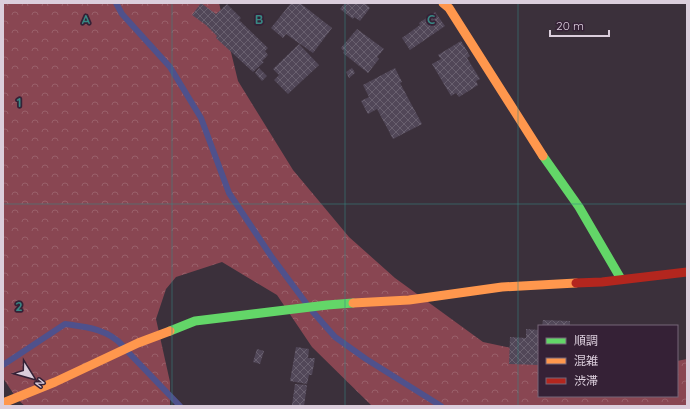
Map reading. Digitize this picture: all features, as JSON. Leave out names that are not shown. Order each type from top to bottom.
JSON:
[{"type":"street","points":[[443,3],[449,8],[540,152],[579,207],[621,279]]},
{"type":"street","points":[[3,403],[55,382],[145,340],[195,321],[292,309],[409,300],[502,286],[602,282],[687,272]]},
{"type":"green space","points":[[3,3],[219,3],[238,81],[293,170],[349,237],[395,278],[483,342],[538,354],[538,397],[678,397],[678,361],[687,359],[687,406],[372,406],[312,347],[277,295],[222,262],[176,277],[166,289],[156,319],[170,382],[170,406],[25,406],[17,399],[3,378]]},
{"type":"building","points":[[201,3],[216,14],[227,4],[241,18],[239,20],[268,48],[265,51],[268,55],[262,61],[264,62],[253,72],[216,38],[217,36],[206,25],[192,15]]},
{"type":"building","points":[[291,3],[300,3],[332,28],[313,53],[286,34],[283,38],[271,28]]},
{"type":"building","points":[[345,3],[365,3],[370,8],[360,21],[354,17],[353,19],[340,9]]},
{"type":"building","points":[[435,12],[445,26],[410,50],[402,38],[420,25],[419,23]]},
{"type":"building","points":[[357,29],[384,49],[377,57],[379,59],[368,73],[343,53],[344,51],[341,48]]},
{"type":"building","points":[[461,41],[470,56],[467,58],[480,79],[476,81],[478,85],[459,97],[456,93],[451,96],[432,64],[441,59],[438,55]]},
{"type":"building","points":[[299,44],[319,65],[288,94],[274,80],[279,75],[273,69]]},
{"type":"building","points":[[259,68],[267,76],[262,81],[255,73]]},
{"type":"building","points":[[352,68],[355,73],[349,78],[346,72]]},
{"type":"building","points":[[395,68],[402,82],[400,83],[422,124],[393,139],[377,109],[368,114],[361,101],[369,97],[363,85]]},
{"type":"building","points":[[543,320],[570,321],[570,325],[542,325]]},
{"type":"building","points":[[526,329],[538,330],[538,365],[509,364],[510,337],[526,338]]},
{"type":"building","points":[[296,347],[309,349],[308,358],[315,358],[312,375],[309,375],[307,384],[290,381]]},
{"type":"building","points":[[257,349],[264,351],[260,364],[253,362]]},
{"type":"building","points":[[295,384],[307,385],[304,406],[292,405]]},
{"type":"waterway","points":[[116,3],[122,14],[170,67],[201,118],[229,193],[271,256],[306,303]]},
{"type":"waterway","points":[[313,312],[335,337],[366,359],[441,406]]},
{"type":"waterway","points":[[3,365],[65,324],[104,332],[117,340],[123,346]]},
{"type":"waterway","points":[[129,353],[180,406]]},
{"type":"traffic: fast","points":[[543,156],[579,207],[621,279]]},
{"type":"traffic: fast","points":[[170,331],[195,321],[353,303]]},
{"type":"traffic: slow","points":[[443,3],[449,8],[543,156]]},
{"type":"traffic: slow","points":[[353,303],[409,300],[502,287],[576,283]]},
{"type":"traffic: slow","points":[[3,403],[55,382],[138,343],[170,331]]},
{"type":"traffic: jam","points":[[576,283],[602,282],[687,272]]}]
